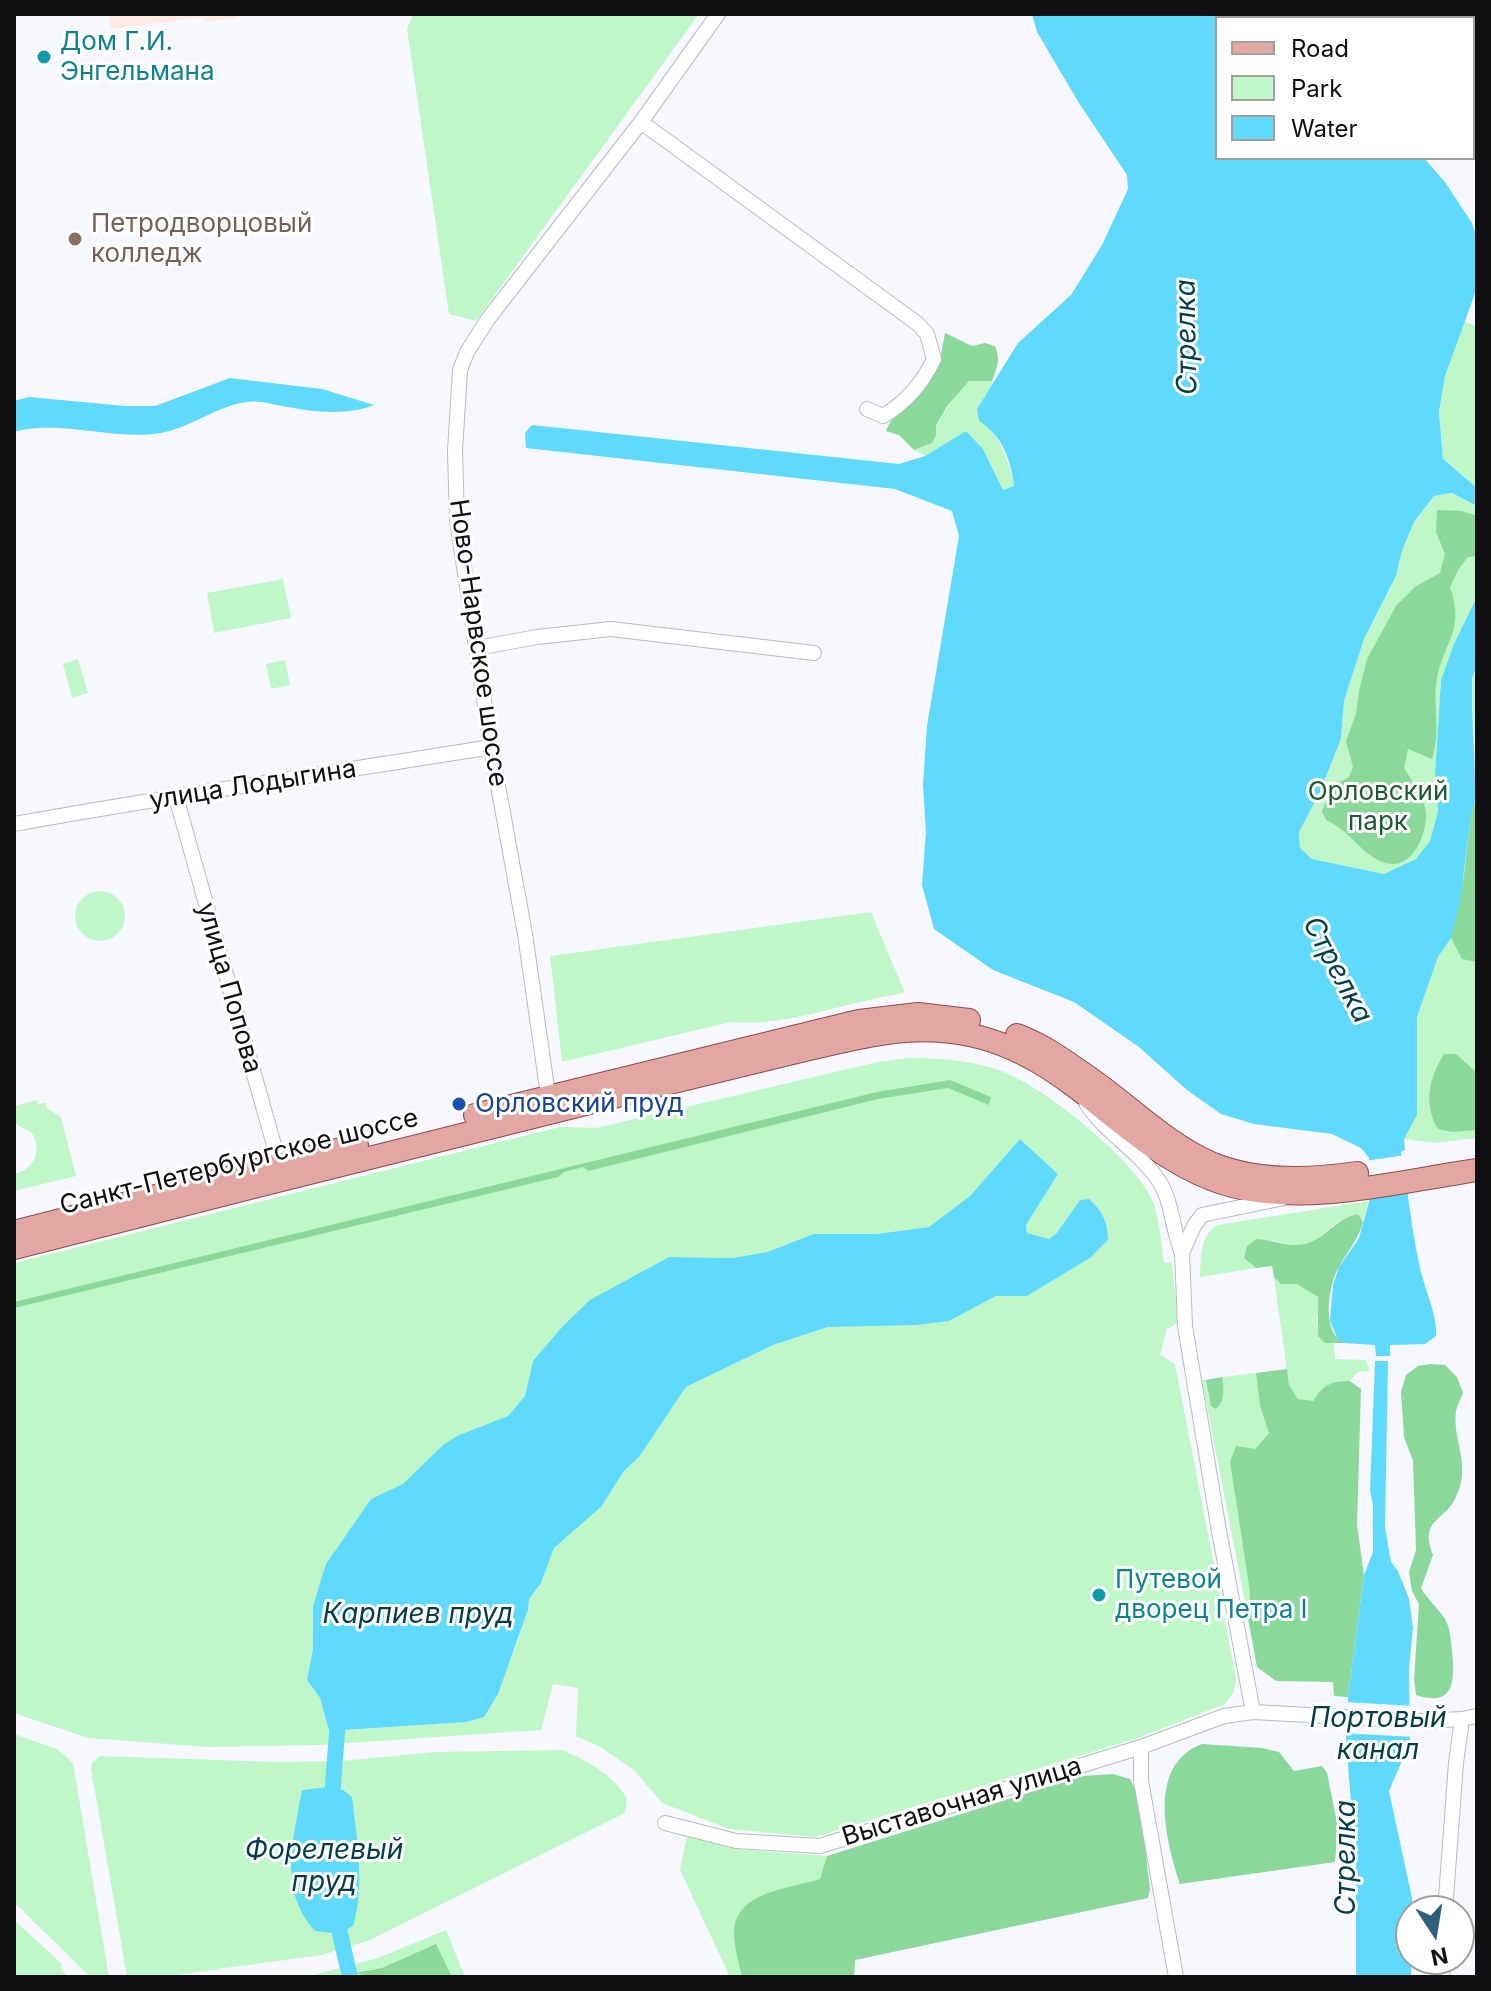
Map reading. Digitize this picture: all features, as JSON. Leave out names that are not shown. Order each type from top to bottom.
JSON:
[{"type":"main road","name":"Санкт-Петербургское шоссе","points":[[14,1232],[281,1172],[885,1016],[936,1015],[1000,1028],[1049,1050],[1166,1135],[1210,1162],[1252,1174],[1349,1182]]},
{"type":"main road","name":"Санкт-Петербургское шоссе","points":[[550,1105],[843,1041],[902,1031],[955,1032],[1011,1047],[1073,1083],[1145,1139],[1206,1177],[1234,1187],[1300,1194],[1349,1182],[1420,1171],[1477,1155]]},
{"type":"main road","name":"Санкт-Петербургское шоссе","points":[[1420,1171],[1477,1170]]},
{"type":"main road","name":"Санкт-Петербургское шоссе","points":[[14,1248],[281,1172]]},
{"type":"street","name":"Ново-Нарвское шоссе","points":[[550,1105],[457,520],[455,451],[460,370],[467,352],[488,319],[641,122],[718,14]]},
{"type":"street","points":[[641,122],[918,324],[927,334],[934,359],[910,395],[883,416],[867,409]]},
{"type":"street","points":[[477,648],[537,637],[611,629],[814,653]]},
{"type":"street","name":"улица Лодыгина","points":[[14,824],[491,747]]},
{"type":"street","name":"улица Попова","points":[[176,797],[281,1172]]},
{"type":"street","points":[[1073,1083],[1093,1114],[1135,1153],[1161,1184],[1182,1253]]},
{"type":"street","points":[[1253,1712],[1188,1353],[1181,1283],[1182,1253],[1202,1215],[1300,1194]]},
{"type":"street","name":"Выставочная улица","points":[[665,1823],[736,1841],[820,1846],[1141,1747],[1224,1716],[1253,1712],[1422,1721],[1470,1718]]},
{"type":"street","points":[[1446,1895],[1452,1805],[1470,1718]]},
{"type":"street","points":[[1141,1747],[1141,1781],[1176,1977]]},
{"type":"shaded area","points":[[108,14],[237,14],[238,18],[205,22],[204,17],[111,29]]},
{"type":"green space","points":[[413,14],[699,14],[476,321],[449,314],[407,29]]},
{"type":"green space","points":[[1463,321],[1477,326],[1477,488],[1443,459],[1439,412],[1445,376]]},
{"type":"green space","points":[[945,333],[972,346],[985,343],[995,346],[997,368],[992,381],[969,381],[948,405],[936,425],[932,443],[914,450],[899,435],[886,431],[890,422],[913,400],[940,360]]},
{"type":"green space","points":[[969,381],[992,381],[992,385],[977,409],[1001,446],[1014,486],[1003,490],[983,449],[966,431],[925,456],[914,450],[932,443],[936,425],[960,389]]},
{"type":"green space","name":"Орловский парк","points":[[1452,493],[1477,506],[1477,597],[1441,680],[1435,774],[1438,811],[1430,841],[1416,860],[1384,874],[1312,859],[1300,848],[1299,832],[1319,794],[1341,739],[1344,701],[1364,639],[1396,576],[1414,522],[1434,496]]},
{"type":"green space","name":"Орловский парк","points":[[1437,510],[1462,511],[1477,516],[1477,556],[1468,557],[1450,587],[1455,625],[1437,678],[1436,737],[1432,759],[1408,749],[1404,768],[1423,801],[1426,823],[1415,851],[1400,863],[1391,864],[1366,852],[1326,820],[1322,811],[1333,786],[1349,777],[1353,767],[1346,741],[1356,714],[1367,659],[1396,606],[1416,586],[1440,573],[1445,554],[1436,532]]},
{"type":"green space","points":[[283,579],[291,618],[214,633],[207,593]]},
{"type":"green space","points":[[78,659],[88,693],[72,698],[63,664]]},
{"type":"green space","points":[[285,660],[290,685],[271,689],[266,664]]},
{"type":"green space","name":"Орловский парк","points":[[1477,666],[1477,1138],[1435,1143],[1404,1139],[1417,1114],[1417,1017],[1438,957],[1451,938],[1464,857],[1476,755],[1472,678]]},
{"type":"green space","points":[[1477,796],[1477,962],[1462,959],[1451,938],[1464,876],[1471,815]]},
{"type":"green space","points":[[90,892],[110,892],[124,906],[124,926],[110,940],[90,940],[76,926],[76,906]]},
{"type":"green space","points":[[871,912],[905,993],[775,1021],[731,1022],[562,1062],[550,956]]},
{"type":"green space","points":[[1444,1054],[1456,1054],[1477,1073],[1477,1130],[1452,1132],[1438,1129],[1433,1120],[1430,1091]]},
{"type":"green space","points":[[908,1058],[956,1060],[992,1068],[1022,1080],[1088,1128],[1144,1185],[1159,1224],[1164,1262],[1172,1263],[1178,1323],[1167,1329],[1160,1355],[1175,1364],[1236,1678],[1234,1692],[1225,1704],[1138,1738],[815,1837],[729,1829],[662,1803],[634,1770],[600,1747],[576,1736],[578,1688],[553,1684],[541,1730],[320,1745],[207,1747],[88,1738],[14,1713],[14,1263],[560,1127],[596,1128],[878,1062]],"holes":[[[1020,1139],[1058,1174],[1026,1225],[1027,1233],[1049,1240],[1080,1200],[1108,1240],[1090,1258],[1027,1296],[996,1296],[949,1321],[828,1327],[773,1345],[686,1387],[601,1507],[554,1548],[541,1583],[529,1599],[514,1651],[466,1722],[329,1731],[320,1698],[307,1680],[313,1649],[313,1606],[351,1530],[371,1499],[403,1485],[443,1445],[508,1416],[525,1396],[533,1361],[658,1264],[670,1257],[733,1258],[767,1252],[814,1234],[876,1234],[929,1227],[970,1196]]]},
{"type":"green space","points":[[950,1080],[991,1097],[989,1105],[948,1088],[878,1099],[588,1171],[583,1167],[564,1172],[558,1177],[14,1308],[14,1302],[877,1092]]},
{"type":"green space","points":[[37,1100],[38,1104],[45,1103],[48,1109],[61,1117],[76,1176],[14,1191],[14,1174],[32,1164],[36,1146],[32,1133],[14,1123],[14,1106]]},
{"type":"green space","points":[[1368,1201],[1363,1222],[1358,1214],[1346,1218],[1320,1237],[1301,1245],[1273,1240],[1244,1258],[1256,1268],[1200,1277],[1204,1241],[1218,1225]]},
{"type":"green space","points":[[1358,1214],[1363,1222],[1361,1229],[1335,1275],[1330,1296],[1329,1319],[1337,1337],[1344,1343],[1325,1343],[1318,1336],[1318,1297],[1297,1284],[1281,1284],[1274,1277],[1272,1266],[1256,1268],[1244,1258],[1247,1246],[1257,1239],[1302,1245],[1344,1219]]},
{"type":"green space","points":[[1274,1277],[1281,1284],[1297,1284],[1318,1297],[1320,1306],[1316,1321],[1325,1343],[1334,1343],[1335,1359],[1366,1360],[1370,1371],[1358,1372],[1350,1381],[1328,1385],[1313,1402],[1298,1399],[1289,1386]]},
{"type":"green space","points":[[1445,1365],[1457,1377],[1463,1393],[1456,1422],[1462,1463],[1460,1485],[1451,1505],[1431,1527],[1429,1534],[1433,1555],[1421,1588],[1442,1615],[1451,1638],[1452,1681],[1450,1689],[1438,1698],[1416,1695],[1414,1679],[1419,1604],[1412,1591],[1409,1572],[1416,1550],[1413,1461],[1404,1437],[1401,1392],[1406,1375],[1418,1366]]},
{"type":"green space","points":[[1287,1369],[1289,1385],[1298,1399],[1313,1401],[1325,1387],[1338,1382],[1350,1381],[1361,1389],[1357,1525],[1364,1575],[1348,1697],[1334,1696],[1333,1682],[1276,1681],[1257,1667],[1248,1618],[1250,1592],[1230,1462],[1236,1446],[1255,1449],[1269,1433],[1260,1406],[1256,1373]]},
{"type":"green space","points":[[1256,1373],[1260,1406],[1269,1433],[1255,1449],[1230,1462],[1250,1592],[1248,1618],[1202,1380],[1206,1380],[1211,1406],[1222,1403],[1222,1377]]},
{"type":"green space","points":[[1222,1377],[1223,1398],[1216,1409],[1211,1406],[1206,1380]]},
{"type":"green space","points":[[14,1734],[57,1749],[73,1763],[109,1977],[90,1977],[14,1902]]},
{"type":"green space","points":[[1202,1744],[1279,1752],[1294,1771],[1322,1766],[1327,1773],[1338,1827],[1335,1862],[1180,1884],[1166,1826],[1167,1786],[1173,1769],[1184,1754]]},
{"type":"green space","points":[[562,1750],[590,1763],[614,1782],[627,1798],[625,1813],[370,1940],[322,1955],[160,1977],[127,1977],[91,1768],[100,1756],[278,1762],[342,1761],[435,1752]]},
{"type":"green space","points":[[1113,1774],[1130,1779],[1139,1798],[1150,1889],[1148,1898],[855,1960],[854,1977],[742,1977],[734,1932],[737,1918],[744,1908],[766,1894],[820,1879],[827,1856],[1082,1776]]},
{"type":"green space","points":[[687,1836],[735,1849],[827,1856],[855,1960],[854,1977],[730,1977],[680,1870]]},
{"type":"green space","points":[[14,1920],[61,1963],[68,1977],[14,1977]]},
{"type":"green space","points":[[446,1930],[465,1977],[306,1977],[378,1958]]},
{"type":"green space","points":[[436,1944],[452,1977],[369,1977],[356,1973],[382,1968]]},
{"type":"water","name":"Стрелка","points":[[1032,14],[1348,14],[1215,16],[1215,160],[1426,160],[1445,182],[1472,223],[1477,238],[1477,288],[1445,376],[1439,412],[1443,459],[1477,488],[1477,506],[1452,493],[1434,496],[1414,522],[1396,576],[1364,639],[1344,701],[1341,739],[1319,794],[1299,832],[1300,848],[1312,859],[1384,874],[1416,859],[1430,841],[1438,811],[1435,774],[1441,680],[1477,597],[1477,666],[1472,678],[1476,798],[1460,902],[1451,938],[1438,957],[1417,1017],[1417,1115],[1404,1139],[1405,1150],[1401,1152],[1416,1249],[1435,1319],[1436,1336],[1425,1344],[1390,1345],[1390,1356],[1376,1356],[1375,1345],[1338,1340],[1330,1321],[1333,1285],[1339,1267],[1359,1238],[1370,1198],[1369,1158],[1361,1148],[1332,1134],[1254,1124],[1221,1114],[1187,1090],[1139,1047],[1074,1002],[993,970],[934,929],[922,885],[926,832],[923,785],[927,726],[959,536],[952,511],[895,489],[526,448],[525,433],[532,425],[899,464],[925,456],[966,431],[983,449],[1003,490],[1014,486],[1004,449],[994,433],[979,421],[977,409],[1018,343],[1071,295],[1102,245],[1128,189],[1127,175],[1037,32]]},
{"type":"water","points":[[230,378],[322,389],[374,405],[352,411],[329,412],[265,402],[236,404],[183,426],[143,435],[49,428],[14,432],[14,401],[29,397],[155,406]]},
{"type":"water","name":"Карпиев пруд","points":[[1020,1139],[1058,1174],[1026,1225],[1027,1233],[1049,1239],[1080,1200],[1089,1199],[1103,1217],[1108,1240],[1090,1258],[1027,1296],[996,1296],[949,1321],[828,1327],[773,1345],[686,1387],[601,1507],[554,1548],[541,1583],[529,1599],[528,1610],[498,1694],[484,1717],[466,1722],[329,1731],[320,1698],[307,1680],[313,1649],[313,1606],[326,1564],[371,1499],[403,1484],[443,1445],[457,1436],[508,1416],[525,1396],[533,1361],[590,1300],[669,1257],[733,1258],[767,1252],[814,1234],[876,1234],[929,1227],[970,1196]]},
{"type":"water","name":"Портовый канал","points":[[1375,1361],[1388,1361],[1385,1527],[1391,1562],[1409,1599],[1413,1628],[1409,1668],[1410,1742],[1389,1791],[1411,1895],[1395,1895],[1395,1975],[1411,1977],[1356,1977],[1356,1836],[1346,1737],[1348,1697],[1364,1575],[1373,1552],[1370,1491]]},
{"type":"water","name":"Форелевый пруд","points":[[328,1787],[343,1790],[352,1797],[358,1846],[357,1911],[353,1926],[339,1934],[315,1931],[303,1915],[292,1881],[292,1846],[302,1790]]},
{"type":"pier","points":[[1406,1155],[1413,1191],[1366,1197],[1365,1161]]},
{"type":"pier","points":[[1344,1702],[1414,1706],[1414,1737],[1342,1733]]},
{"type":"waterway","points":[[331,1810],[338,1720]]},
{"type":"waterway","points":[[335,1912],[350,1977]]},
{"type":"place","name":"Дом Г.И. Энгельмана","points":[[44,57]]},
{"type":"place","name":"Петродворцовый колледж","points":[[75,239]]},
{"type":"place","name":"Орловский пруд","points":[[459,1104]]},
{"type":"place","name":"Путевой дворец Петра I","points":[[1099,1595]]}]
